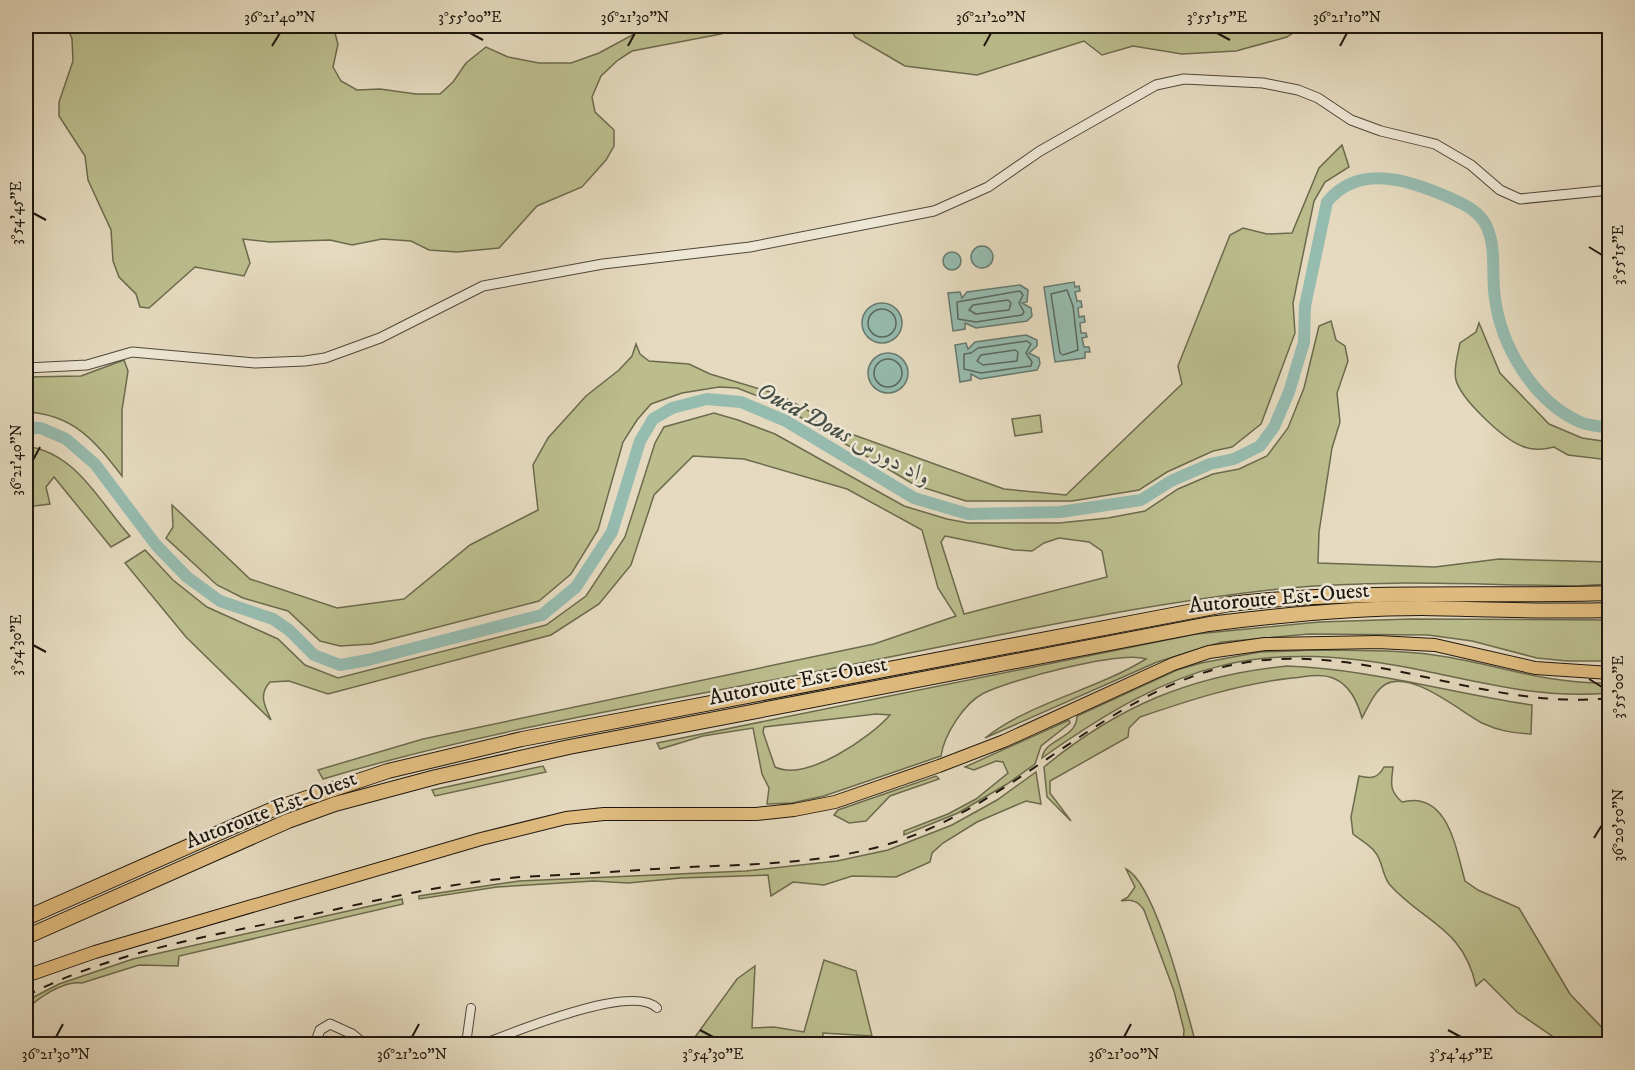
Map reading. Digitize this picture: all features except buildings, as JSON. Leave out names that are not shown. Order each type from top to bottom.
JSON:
[{"type":"highway","name":"Autoroute Est-Ouest","points":[[26,918],[310,795],[388,771],[522,739],[1220,606],[1292,597],[1347,594],[1610,593]]},
{"type":"highway","name":"Autoroute Est-Ouest","points":[[26,937],[288,821],[335,804],[497,761],[1209,624],[1314,611],[1421,608],[1532,612],[1610,610]]},
{"type":"main road","points":[[26,976],[95,952],[545,822],[604,814],[768,813],[835,802],[950,762],[1173,664],[1209,652],[1274,643],[1417,643],[1452,648],[1535,668],[1610,673]]},
{"type":"street","points":[[26,368],[87,365],[132,352],[255,363],[325,358],[380,338],[483,286],[603,264],[750,247],[934,211],[988,187],[1040,151],[1090,122],[1170,81],[1263,83],[1298,90],[1318,98],[1351,120],[1381,131],[1435,144],[1471,165],[1500,190],[1520,199],[1610,189]]},
{"type":"street","points":[[483,1044],[549,1019],[590,1007],[644,1000],[657,1008]]},
{"type":"street","points":[[466,1044],[471,1008]]},
{"type":"street","points":[[315,1044],[320,1030],[330,1024],[352,1034],[364,1044]]},
{"type":"green space","points":[[279,25],[333,26],[338,44],[333,67],[341,81],[357,90],[380,89],[416,94],[440,94],[453,82],[466,63],[486,47],[508,57],[539,63],[571,63],[599,53],[649,26],[745,26],[721,34],[632,51],[618,60],[601,76],[592,97],[595,112],[614,130],[614,146],[606,160],[582,187],[537,206],[499,248],[457,252],[429,250],[411,241],[382,239],[352,245],[330,240],[270,242],[243,239],[250,263],[244,276],[195,267],[149,308],[140,307],[136,294],[119,277],[113,261],[111,230],[88,180],[85,156],[59,116],[59,102],[73,61],[72,39],[67,26],[219,26],[234,29]]},
{"type":"green space","points":[[849,26],[1303,26],[1287,37],[1236,51],[1182,54],[1133,46],[1102,55],[1084,41],[977,75],[905,66],[855,37]]},
{"type":"green space","points":[[1342,145],[1349,167],[1325,182],[1314,201],[1293,303],[1295,333],[1261,424],[1232,447],[1213,451],[1167,472],[1139,490],[1072,501],[966,501],[915,485],[778,404],[737,388],[719,387],[682,393],[651,404],[637,420],[623,442],[598,530],[571,574],[539,601],[372,644],[340,646],[320,641],[288,611],[243,598],[217,585],[166,538],[173,527],[172,505],[250,579],[337,608],[404,599],[470,545],[538,510],[533,465],[548,438],[586,396],[619,370],[632,356],[636,344],[640,354],[649,361],[689,364],[710,374],[780,395],[814,414],[815,421],[1004,489],[1066,495],[1182,384],[1178,366],[1230,235],[1243,228],[1267,234],[1292,233],[1319,168]]},
{"type":"green space","points":[[1331,321],[1336,340],[1345,346],[1348,361],[1337,393],[1340,422],[1332,448],[1319,532],[1318,563],[1435,567],[1499,559],[1609,562],[1609,584],[1577,586],[1433,583],[1325,585],[1166,604],[559,721],[441,747],[323,779],[318,770],[423,739],[874,644],[956,616],[938,588],[922,530],[847,489],[744,459],[693,456],[654,495],[631,565],[599,604],[551,635],[328,694],[289,681],[270,682],[263,696],[271,720],[186,637],[125,563],[145,550],[173,580],[207,607],[278,639],[305,665],[338,678],[546,625],[586,596],[625,537],[655,443],[664,427],[714,413],[738,420],[775,434],[904,506],[947,519],[968,523],[1059,523],[1108,518],[1145,511],[1178,489],[1213,474],[1239,469],[1267,456],[1288,428],[1304,388],[1319,326]],"holes":[[[945,536],[1014,550],[1032,551],[1044,543],[1059,538],[1089,542],[1102,551],[1107,577],[964,614],[941,542]]]},
{"type":"green space","points":[[1479,323],[1500,373],[1549,424],[1582,438],[1609,442],[1609,460],[1568,455],[1554,447],[1538,450],[1526,448],[1504,435],[1484,418],[1459,388],[1455,371],[1460,343],[1476,332]]},
{"type":"green space","points":[[124,360],[128,371],[122,410],[122,476],[92,441],[70,424],[43,414],[26,412],[26,377],[81,376]]},
{"type":"green space","points":[[1040,415],[1042,432],[1015,436],[1012,419]]},
{"type":"green space","points":[[26,446],[44,450],[73,469],[86,481],[130,536],[111,547],[54,477],[46,487],[50,504],[26,507]]},
{"type":"green space","points":[[1410,619],[1609,620],[1609,661],[1537,658],[1472,641],[1428,635],[1309,634],[1222,642],[1157,662],[985,738],[1004,725],[1043,705],[1106,680],[1146,659],[1133,657],[1091,662],[1040,674],[984,693],[969,704],[956,720],[946,739],[941,756],[824,796],[792,803],[767,804],[769,788],[762,774],[753,728],[703,736],[660,749],[657,743],[1196,634],[1319,622]],"holes":[[[876,714],[890,715],[853,746],[820,763],[803,768],[788,770],[775,767],[763,732],[764,727]]]},
{"type":"green space","points":[[1314,650],[1431,654],[1546,678],[1609,683],[1609,693],[1539,692],[1367,661],[1314,657],[1267,658],[1223,665],[1180,679],[1136,699],[1091,725],[1042,758],[1049,746],[1072,729],[1076,724],[1077,716],[1177,670],[1260,652]]},
{"type":"green space","points":[[1287,666],[1380,676],[1532,705],[1531,734],[1488,726],[1422,687],[1397,681],[1386,684],[1378,690],[1362,718],[1352,694],[1339,681],[1323,676],[1292,678],[1234,688],[1140,717],[1129,728],[1128,737],[1050,781],[1050,793],[1071,821],[1047,797],[1044,767],[1100,727],[1128,711],[1158,697],[1219,677]]},
{"type":"green space","points":[[1069,720],[1070,723],[1041,746],[1035,764],[1007,784],[958,813],[904,835],[904,831],[948,814],[976,799],[1008,773],[1003,762],[996,761],[974,770],[965,767]]},
{"type":"green space","points":[[543,766],[546,772],[435,796],[432,790]]},
{"type":"green space","points":[[1384,767],[1393,767],[1392,786],[1402,802],[1418,801],[1430,805],[1440,813],[1453,839],[1465,881],[1478,890],[1519,908],[1570,994],[1609,1035],[1609,1044],[1561,1042],[1517,1012],[1484,979],[1476,986],[1470,966],[1452,938],[1390,885],[1375,852],[1353,834],[1351,817],[1359,776],[1374,777]]},
{"type":"green space","points":[[1036,772],[1041,804],[1026,801],[977,822],[943,843],[932,853],[930,862],[896,877],[852,876],[824,885],[793,882],[771,896],[768,875],[497,887],[419,899],[419,896],[519,881],[746,871],[837,861],[888,850],[952,825],[997,800]]},
{"type":"green space","points":[[936,776],[939,779],[890,796],[866,821],[849,823],[834,815],[838,810]]},
{"type":"green space","points":[[1126,869],[1137,879],[1159,922],[1196,1044],[1183,1044],[1184,1030],[1174,991],[1144,910],[1134,901],[1121,901],[1128,897],[1135,887]]},
{"type":"green space","points":[[402,899],[403,904],[179,956],[178,966],[139,965],[82,983],[67,984],[44,995],[26,1010],[26,1001],[59,984],[133,959]]},
{"type":"green space","points":[[824,960],[856,971],[872,1036],[823,1033],[822,1044],[690,1044],[737,979],[755,966],[752,1028],[774,1027],[804,1032]]},
{"type":"water","points":[[982,246],[990,249],[993,257],[990,265],[982,268],[974,265],[971,257],[974,249]]},
{"type":"water","points":[[952,252],[958,255],[961,261],[958,267],[952,270],[946,267],[943,261],[946,255]]},
{"type":"water","points":[[1074,282],[1075,287],[1079,286],[1080,291],[1075,292],[1077,301],[1081,301],[1082,307],[1078,308],[1079,317],[1084,316],[1085,322],[1080,323],[1081,333],[1086,333],[1087,337],[1082,338],[1084,347],[1089,347],[1090,352],[1085,352],[1085,358],[1055,362],[1044,287]]},
{"type":"water","points":[[1020,285],[1028,290],[1027,302],[1022,303],[1031,308],[1032,316],[1027,321],[976,328],[965,323],[965,329],[953,331],[948,293],[960,292],[962,298],[967,292]]},
{"type":"water","points":[[882,303],[896,309],[902,323],[896,337],[882,343],[868,337],[862,323],[868,309]]},
{"type":"water","points":[[1026,335],[1037,340],[1037,346],[1029,353],[1039,358],[1040,364],[1037,370],[980,379],[971,374],[971,380],[960,382],[955,345],[966,343],[968,349],[975,342]]},
{"type":"water","points":[[888,353],[902,359],[908,373],[902,387],[888,393],[874,387],[868,373],[874,359]]},
{"type":"waterway","name":"Oued Dous واد دورس","points":[[26,428],[41,428],[66,439],[95,464],[156,545],[187,577],[220,601],[273,619],[289,630],[314,655],[340,665],[368,660],[542,615],[576,587],[612,532],[640,441],[653,419],[672,408],[707,399],[741,402],[786,421],[914,498],[968,514],[1060,512],[1141,500],[1171,481],[1210,464],[1234,459],[1260,446],[1274,427],[1289,392],[1304,342],[1305,306],[1327,202],[1340,190],[1354,182],[1385,178],[1433,191],[1465,205],[1480,216],[1487,227],[1492,245],[1498,316],[1504,335],[1522,370],[1547,400],[1562,412],[1582,423],[1610,428]]},
{"type":"railway","points":[[26,996],[90,968],[158,948],[448,886],[518,877],[798,861],[878,847],[904,839],[950,819],[993,795],[1118,713],[1161,690],[1207,672],[1256,661],[1301,659],[1345,662],[1521,696],[1565,700],[1610,698]]}]
